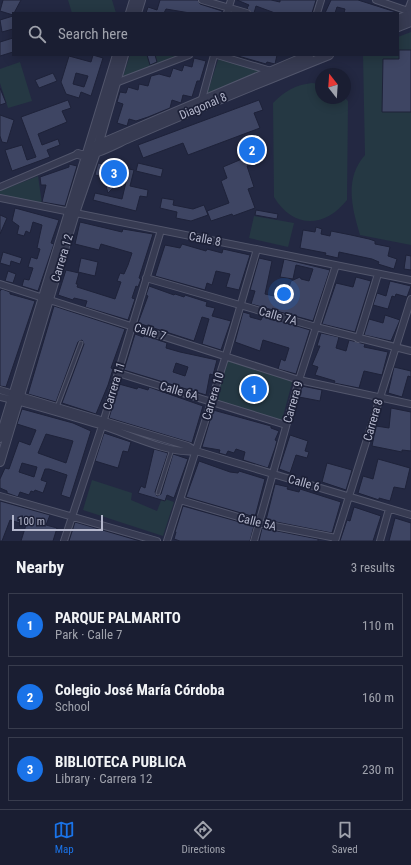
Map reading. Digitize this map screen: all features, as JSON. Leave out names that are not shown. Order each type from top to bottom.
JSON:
[{"type":"street","points":[[130,12],[134,0]]},
{"type":"street","points":[[137,12],[141,0]]},
{"type":"street","points":[[202,0],[228,10],[241,12]]},
{"type":"street","points":[[228,10],[232,0]]},
{"type":"street","points":[[317,12],[321,0]]},
{"type":"street","points":[[376,0],[410,12]]},
{"type":"street","points":[[410,12],[411,2]]},
{"type":"street","points":[[399,18],[410,12]]},
{"type":"street","points":[[399,27],[411,22]]},
{"type":"street","name":"Carrera 12","points":[[0,462],[16,398],[72,212],[97,148],[117,56]]},
{"type":"street","name":"Carrera 12","points":[[72,212],[84,152],[124,56]]},
{"type":"street","points":[[203,102],[214,56]]},
{"type":"street","points":[[220,56],[271,71]]},
{"type":"street","name":"Diagonal 8","points":[[203,102],[271,71],[305,58],[321,56]]},
{"type":"street","points":[[111,84],[181,57]]},
{"type":"street","name":"Diagonal 8","points":[[0,187],[97,148],[305,58]]},
{"type":"street","name":"Calle 8","points":[[0,198],[411,280]]},
{"type":"street","name":"Carrera 11","points":[[64,541],[103,423],[161,230]]},
{"type":"street","name":"Carrera 10","points":[[167,541],[212,401],[256,249]]},
{"type":"street","name":"Carrera 9","points":[[254,541],[271,474],[336,265]]},
{"type":"street","points":[[358,339],[378,274]]},
{"type":"street","name":"Calle 7A","points":[[146,278],[358,339],[411,351]]},
{"type":"street","name":"Calle 7","points":[[0,284],[132,327],[226,355],[299,380],[411,404]]},
{"type":"street","name":"Carrera 8","points":[[336,540],[411,299]]},
{"type":"street","name":"Calle 6A","points":[[118,373],[286,424]]},
{"type":"street","name":"Calle 6","points":[[0,390],[16,398]]},
{"type":"street","name":"Calle 6","points":[[0,396],[16,398],[188,446],[196,451],[350,496],[411,516]]},
{"type":"street","name":"Carrera 12","points":[[0,438],[16,398]]},
{"type":"street","name":"Calle 6","points":[[103,423],[172,449],[187,452],[196,451]]},
{"type":"street","points":[[0,496],[157,541]]},
{"type":"street","name":"Calle 5A","points":[[180,500],[259,523],[336,540]]},
{"type":"street","points":[[380,541],[389,509]]},
{"type":"lane","points":[[56,409],[81,344]]},
{"type":"lane","points":[[158,493],[172,449]]},
{"type":"shaded area","points":[[68,0],[112,0],[116,12],[72,12]]},
{"type":"shaded area","points":[[411,32],[411,245],[360,235],[354,214],[352,194],[354,174],[358,164],[365,155],[363,56],[399,56],[399,37]]},
{"type":"shaded area","points":[[130,56],[178,56],[122,80]]},
{"type":"shaded area","points":[[219,57],[262,71],[207,94]]},
{"type":"shaded area","points":[[20,62],[32,101],[8,108],[0,83],[0,69]]},
{"type":"shaded area","points":[[315,83],[315,104],[348,104],[347,200],[329,216],[319,220],[309,221],[290,215],[274,197],[273,103],[291,89],[300,85]]},
{"type":"shaded area","points":[[38,176],[42,204],[0,194],[0,191]]},
{"type":"shaded area","points":[[254,216],[294,223],[288,247],[249,238]]},
{"type":"shaded area","points":[[229,359],[293,379],[282,420],[214,400]]},
{"type":"shaded area","points":[[92,480],[132,493],[131,500],[157,511],[162,498],[174,502],[163,536],[83,510]]},
{"type":"building","points":[[3,0],[21,0],[15,12],[12,12],[12,15],[0,11]]},
{"type":"building","points":[[160,0],[198,0],[200,4],[222,12],[184,12],[166,9],[164,12],[146,12],[148,7],[157,10]]},
{"type":"building","points":[[237,0],[271,0],[280,2],[280,0],[316,0],[312,12],[272,12],[256,6],[254,12],[250,12],[247,8],[249,5]]},
{"type":"building","points":[[331,0],[358,0],[396,12],[344,12],[345,9],[337,7],[335,12],[325,12]]},
{"type":"building","points":[[12,16],[12,29],[2,32],[0,20]]},
{"type":"building","points":[[12,38],[12,52],[0,56],[0,42]]},
{"type":"building","points":[[399,50],[411,50],[411,112],[382,112],[383,59],[399,59]]},
{"type":"building","points":[[69,56],[91,62],[93,56],[103,58],[91,96],[81,92],[79,98],[66,94],[61,82]],"holes":[[[76,73],[88,76],[84,87],[73,84]]]},
{"type":"building","points":[[147,56],[155,56],[157,62],[150,65]]},
{"type":"building","points":[[238,56],[277,56],[275,64],[267,62],[266,64]]},
{"type":"building","points":[[194,58],[206,61],[200,81],[197,81],[192,97],[183,95],[181,103],[172,100],[170,108],[136,121],[129,119],[127,126],[117,123],[123,104],[117,102],[120,92],[126,93],[128,87],[138,90],[139,84],[148,86],[151,76],[159,74],[170,77],[173,68],[182,71],[184,65],[192,67]]},
{"type":"building","points":[[53,73],[57,81],[39,88],[35,80]]},
{"type":"building","points":[[0,88],[6,103],[0,105]]},
{"type":"building","points":[[68,100],[71,108],[62,111],[67,122],[38,134],[42,145],[58,139],[60,145],[47,150],[50,157],[12,171],[5,150],[22,145],[27,160],[36,157],[21,117]]},
{"type":"building","points":[[259,100],[263,110],[254,113],[260,128],[188,155],[183,143],[143,158],[138,145]]},
{"type":"building","points":[[0,115],[14,120],[7,143],[2,142],[0,136]]},
{"type":"building","points":[[249,156],[253,163],[247,166],[254,187],[248,189],[255,208],[233,216],[232,214],[211,221],[207,211],[229,203],[221,181],[227,178],[223,167]]},
{"type":"building","points":[[98,163],[134,170],[130,186],[148,190],[147,197],[140,196],[136,211],[93,200],[95,193],[122,199],[126,182],[113,179],[115,186],[108,193],[106,186],[109,178],[95,175]]},
{"type":"building","points":[[138,163],[163,169],[161,177],[136,171]]},
{"type":"building","points":[[69,164],[77,166],[65,206],[42,202],[46,185],[41,185],[40,177],[69,167]]},
{"type":"building","points":[[162,198],[174,200],[173,205],[193,209],[204,205],[208,215],[191,221],[176,218],[177,212],[160,208]]},
{"type":"building","points":[[15,208],[59,220],[51,243],[54,244],[38,291],[22,286],[24,279],[29,280],[33,268],[28,267],[31,257],[37,259],[40,249],[37,248],[42,225],[33,222],[30,233],[26,231],[24,236],[17,234],[19,226],[12,221]]},
{"type":"building","points":[[256,210],[278,214],[277,219],[255,215]]},
{"type":"building","points":[[0,215],[7,218],[0,234]]},
{"type":"building","points":[[80,222],[122,232],[123,229],[153,234],[139,278],[141,279],[138,287],[136,286],[132,298],[135,299],[128,320],[85,307],[87,301],[74,298],[73,300],[58,295],[66,270],[79,273],[76,284],[78,284],[77,287],[115,299],[121,282],[117,281],[120,273],[124,274],[132,253],[101,244],[99,250],[75,244]]},
{"type":"building","points":[[316,227],[322,229],[321,234],[330,236],[331,231],[369,239],[375,241],[375,244],[390,247],[388,256],[397,259],[394,269],[378,264],[379,262],[372,259],[339,252],[338,258],[325,255],[326,253],[300,248],[303,230],[315,232]]},
{"type":"building","points":[[182,244],[206,251],[207,249],[222,253],[223,249],[250,255],[239,290],[226,287],[230,274],[216,271],[212,285],[207,283],[205,290],[155,276],[165,245],[180,248]]},
{"type":"building","points":[[3,252],[22,258],[20,264],[11,261],[10,266],[0,263]]},
{"type":"building","points":[[406,255],[411,256],[411,270],[404,269]]},
{"type":"building","points":[[81,258],[98,262],[95,276],[78,272]]},
{"type":"building","points":[[259,258],[272,261],[265,294],[274,296],[275,294],[286,297],[291,281],[300,277],[301,279],[309,281],[313,269],[296,265],[293,279],[280,277],[284,259],[330,270],[313,321],[251,304],[255,291],[250,290]]},
{"type":"building","points":[[8,271],[16,274],[13,283],[5,281]]},
{"type":"building","points":[[356,277],[371,281],[355,332],[322,324],[336,283],[353,287]]},
{"type":"building","points":[[390,281],[411,286],[407,297],[396,294],[395,297],[392,296],[388,309],[373,305],[377,293],[386,296]]},
{"type":"building","points":[[149,286],[174,295],[184,297],[185,295],[207,302],[206,306],[215,308],[212,316],[231,321],[221,350],[202,344],[209,319],[202,317],[194,341],[138,323],[148,296],[146,295]]},
{"type":"building","points":[[2,289],[10,292],[10,294],[35,301],[6,387],[0,386],[0,291]]},
{"type":"building","points":[[54,306],[125,329],[111,368],[113,369],[108,385],[96,414],[62,403],[84,344],[82,340],[78,342],[56,402],[28,394]]},
{"type":"building","points":[[243,312],[250,314],[250,317],[261,320],[263,316],[310,330],[296,374],[278,369],[281,359],[285,361],[289,348],[263,340],[260,351],[235,342]]},
{"type":"building","points":[[385,315],[400,320],[391,341],[364,335],[369,319],[383,323]]},
{"type":"building","points":[[321,333],[339,337],[336,348],[346,351],[349,340],[365,344],[364,347],[388,352],[382,375],[364,371],[359,388],[334,383],[335,381],[315,375],[318,367],[312,365],[320,346],[317,346]]},
{"type":"building","points":[[135,334],[143,337],[144,335],[167,343],[166,348],[217,360],[213,375],[210,374],[206,395],[124,370]],"holes":[[[176,363],[188,367],[185,376],[173,372]]]},
{"type":"building","points":[[394,367],[411,371],[411,377],[408,376],[402,397],[388,393]]},
{"type":"building","points":[[119,384],[137,389],[138,387],[148,390],[149,387],[203,406],[192,443],[109,418]]},
{"type":"building","points":[[302,386],[322,390],[320,401],[299,397]]},
{"type":"building","points":[[391,408],[411,412],[411,451],[402,450],[402,452],[372,446],[376,426],[389,428]]},
{"type":"building","points":[[22,409],[73,423],[91,431],[70,498],[61,495],[67,475],[49,469],[45,469],[41,480],[47,482],[43,493],[35,490],[34,492],[31,491],[29,495],[20,492],[18,497],[7,493],[7,491],[0,488],[0,479],[5,468],[9,469],[19,441],[30,445],[36,430],[17,424]],"holes":[[[46,434],[73,441],[66,463],[38,453]],[[22,463],[37,467],[34,477],[19,472]]]},
{"type":"building","points":[[213,410],[271,426],[271,428],[279,431],[275,440],[277,441],[268,468],[243,460],[245,452],[236,449],[234,453],[228,451],[226,455],[219,453],[220,450],[202,447]]},
{"type":"building","points":[[104,433],[131,442],[128,452],[123,451],[118,468],[95,461]]},
{"type":"building","points":[[290,435],[308,441],[305,451],[309,452],[307,458],[296,455],[290,473],[279,469]]},
{"type":"building","points":[[154,449],[168,453],[155,492],[157,496],[161,494],[173,454],[188,459],[174,498],[167,495],[165,501],[138,493],[141,486],[145,488]]},
{"type":"building","points":[[378,459],[410,468],[405,489],[394,487],[390,501],[379,498],[379,500],[358,493],[363,476],[373,479]]},
{"type":"building","points":[[199,461],[230,472],[238,473],[239,471],[265,479],[255,517],[186,497]]},
{"type":"building","points":[[327,463],[352,470],[346,490],[322,482]]},
{"type":"building","points":[[275,484],[288,487],[287,489],[299,492],[300,489],[341,502],[332,533],[266,520]]},
{"type":"building","points":[[0,501],[50,515],[46,525],[57,528],[53,541],[21,541],[26,525],[10,520],[2,541],[0,541]]},
{"type":"building","points":[[183,506],[254,526],[250,541],[180,541],[174,539]]},
{"type":"building","points":[[354,507],[381,516],[373,541],[340,541],[347,520],[350,521]]},
{"type":"building","points":[[395,518],[411,523],[411,541],[389,541]]},
{"type":"building","points":[[75,522],[140,541],[69,541]]},
{"type":"building","points":[[262,528],[318,539],[318,541],[259,541]]},
{"type":"place","name":"Colegio José María Córdoba","points":[[252,150]]},
{"type":"place","name":"BIBLIOTECA PUBLICA","points":[[114,173]]},
{"type":"place","name":"PARQUE PALMARITO","points":[[254,389]]}]
